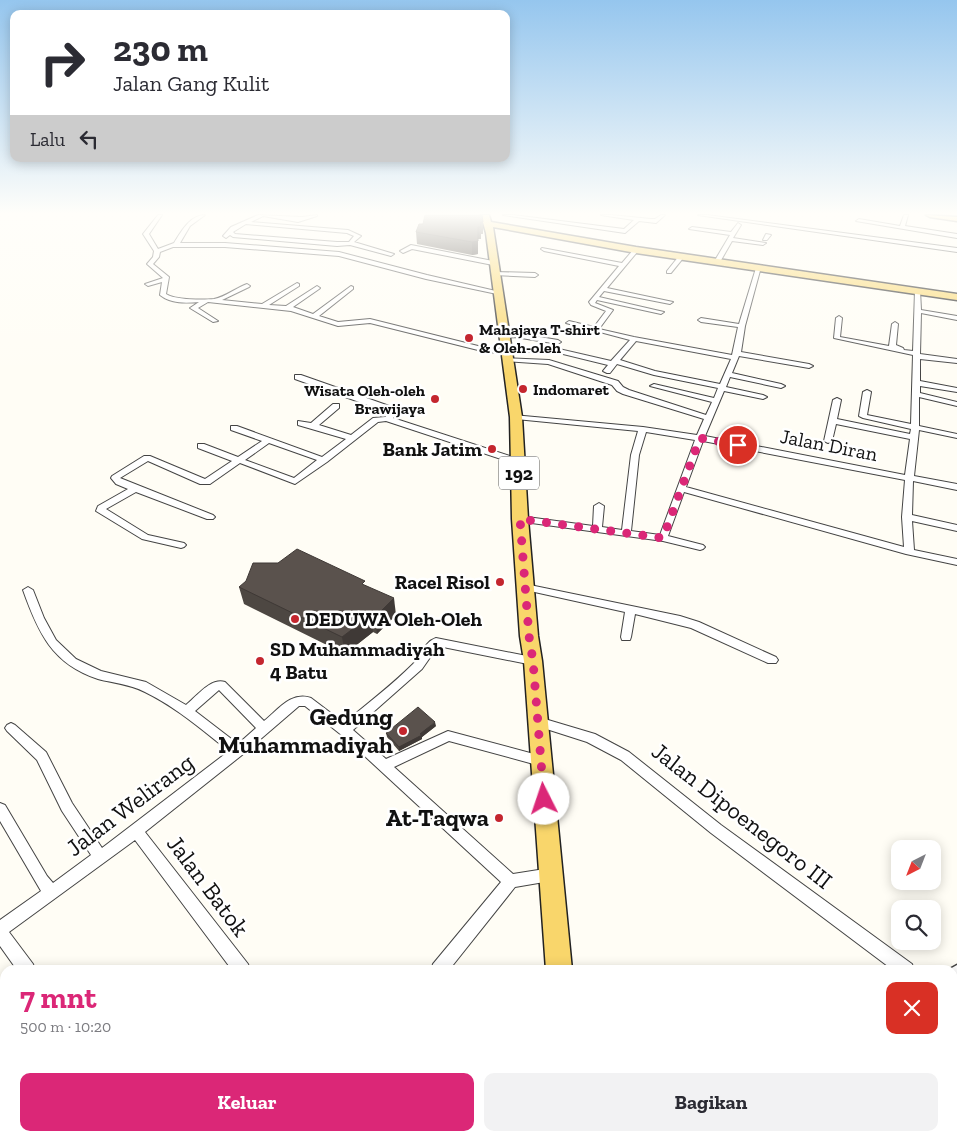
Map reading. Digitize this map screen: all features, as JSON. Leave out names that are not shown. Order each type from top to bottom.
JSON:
[{"type":"main road","name":"192","points":[[494,268],[516,417],[525,587],[542,761],[559,965]]},
{"type":"main road","points":[[761,268],[957,297]]},
{"type":"street","points":[[156,268],[166,279],[163,296],[166,298],[288,308],[338,324],[370,321],[482,349],[559,352],[612,362],[763,397]]},
{"type":"street","points":[[395,268],[497,292]]},
{"type":"street","points":[[496,268],[535,274]]},
{"type":"street","points":[[595,330],[610,312],[608,309],[592,304],[620,268]]},
{"type":"street","points":[[669,272],[672,268]]},
{"type":"street","points":[[663,538],[700,438],[729,375],[759,268]]},
{"type":"street","points":[[148,284],[166,279]]},
{"type":"street","points":[[263,306],[297,285]]},
{"type":"street","points":[[215,321],[193,308],[246,286]]},
{"type":"street","points":[[288,308],[317,288]]},
{"type":"street","points":[[314,316],[351,288]]},
{"type":"street","points":[[603,289],[670,302]]},
{"type":"street","points":[[909,552],[907,517],[915,428],[918,291]]},
{"type":"street","points":[[596,298],[661,312]]},
{"type":"street","points":[[918,311],[957,318]]},
{"type":"street","points":[[839,318],[837,338],[957,361]]},
{"type":"street","points":[[701,320],[742,326]]},
{"type":"street","points":[[569,324],[634,339],[810,366]]},
{"type":"street","points":[[895,324],[893,347],[916,354]]},
{"type":"street","points":[[505,349],[515,335],[558,342]]},
{"type":"street","points":[[607,371],[612,362],[634,339]]},
{"type":"street","points":[[505,349],[615,382],[622,391],[709,418]]},
{"type":"street","points":[[729,375],[782,386]]},
{"type":"street","points":[[298,377],[392,410],[395,413],[387,420]]},
{"type":"street","points":[[916,383],[957,390]]},
{"type":"street","points":[[654,386],[717,401]]},
{"type":"street","points":[[867,392],[863,416],[957,436]]},
{"type":"street","points":[[916,394],[957,404]]},
{"type":"street","points":[[828,441],[834,421],[837,400]]},
{"type":"street","points":[[313,426],[336,406]]},
{"type":"street","name":"Jalan Diran","points":[[516,417],[643,429],[700,438],[957,488]]},
{"type":"street","points":[[201,446],[295,481],[376,420],[387,420],[519,462]]},
{"type":"street","points":[[834,421],[914,437]]},
{"type":"street","points":[[301,423],[352,438]]},
{"type":"street","points":[[234,428],[324,460]]},
{"type":"street","points":[[626,534],[635,455],[643,429]]},
{"type":"street","points":[[210,517],[119,482],[115,478],[143,459],[151,459],[203,482],[209,481],[268,440]]},
{"type":"street","points":[[136,488],[102,508],[101,511],[144,537],[181,545]]},
{"type":"street","points":[[682,489],[909,552],[957,562]]},
{"type":"street","points":[[597,530],[599,506]]},
{"type":"street","points":[[907,517],[957,528]]},
{"type":"street","points":[[520,519],[663,538],[700,547]]},
{"type":"street","points":[[525,587],[676,618],[772,660]]},
{"type":"street","points":[[28,590],[44,633],[53,646],[69,661],[86,671],[148,688],[186,712],[238,751]]},
{"type":"street","points":[[626,637],[632,609]]},
{"type":"street","points":[[344,730],[404,680],[418,666],[436,642],[533,661]]},
{"type":"street","points":[[186,712],[215,687],[221,686],[264,729]]},
{"type":"street","name":"Jalan Welirang","points":[[0,931],[99,856],[136,831],[238,751],[296,701],[302,700],[307,701],[344,730],[511,881]]},
{"type":"street","name":"Jalan Dipoenegoro III","points":[[538,722],[591,738],[624,756],[716,829],[899,965]]},
{"type":"street","points":[[11,728],[42,756],[67,806],[99,856]]},
{"type":"street","points":[[384,766],[448,736],[542,761]]},
{"type":"street","points":[[0,809],[42,881],[52,893]]},
{"type":"street","name":"Jalan Batok","points":[[136,831],[238,965]]},
{"type":"street","points":[[443,965],[511,881],[551,875]]},
{"type":"street","points":[[0,931],[24,965]]},
{"type":"building","points":[[297,549],[365,581],[362,584],[394,598],[375,617],[371,615],[342,637],[239,587],[246,581],[253,563],[278,563]]},
{"type":"building","name":"Gedung Muhammadiyah","points":[[418,707],[435,722],[420,734],[422,735],[399,747],[386,733]]},
{"type":"place","name":"Mahajaya T-shirt & Oleh-oleh","points":[[469,338]]},
{"type":"place","name":"Indomaret","points":[[523,389]]},
{"type":"place","name":"Wisata Oleh-oleh Brawijaya","points":[[435,399]]},
{"type":"place","name":"Bank Jatim","points":[[492,449]]},
{"type":"place","name":"Racel Risol","points":[[500,582]]},
{"type":"place","name":"DEDUWA Oleh-Oleh","points":[[295,619]]},
{"type":"place","name":"SD Muhammadiyah 4 Batu","points":[[260,661]]},
{"type":"place","name":"Gedung Muhammadiyah","points":[[403,731]]},
{"type":"place","name":"At-Taqwa","points":[[499,818]]},
{"type":"route","points":[[544,799],[520,519],[663,538],[700,438],[738,445]]}]
